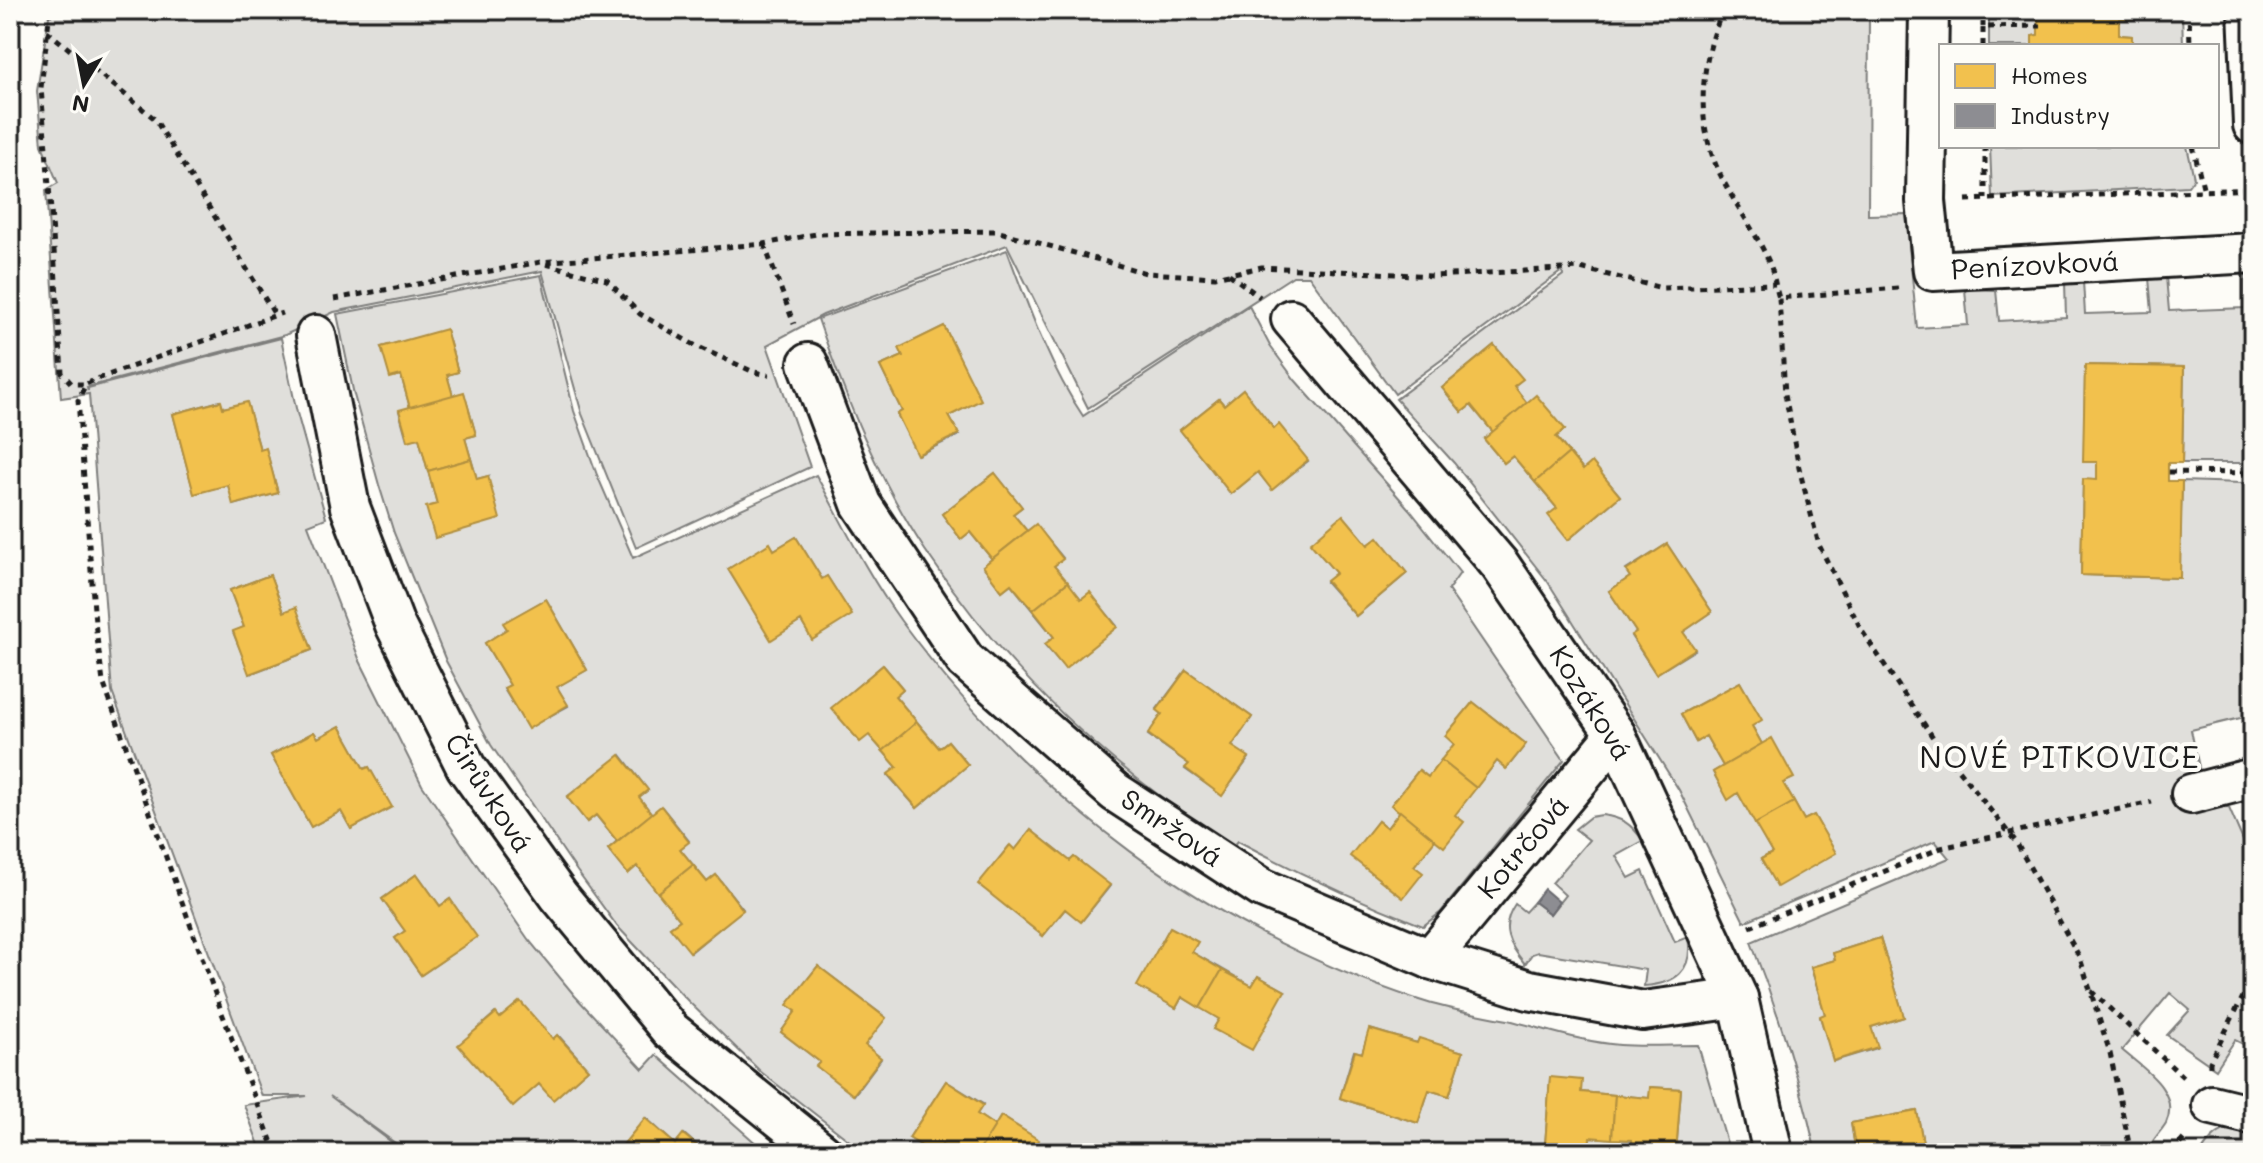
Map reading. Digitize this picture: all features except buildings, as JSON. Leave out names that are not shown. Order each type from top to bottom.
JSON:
[{"type":"street","name":"Penízovková","points":[[1929,10],[1926,201],[1933,271],[2253,253]]},
{"type":"street","points":[[2248,10],[2253,125]]},
{"type":"street","name":"Čirůvková","points":[[319,318],[350,507],[395,625],[466,767],[559,896],[670,1030],[823,1153]]},
{"type":"street","name":"Kozáková","points":[[1291,319],[1500,565],[1616,735],[1738,998],[1773,1153]]},
{"type":"street","name":"Smržová","points":[[812,373],[861,504],[965,660],[1115,792],[1262,888],[1430,959],[1529,990],[1643,1011],[1738,998]]},
{"type":"street","name":"Kotrčová","points":[[1430,959],[1616,735]]},
{"type":"street","points":[[2191,794],[2253,778]]},
{"type":"street","points":[[2212,1105],[2253,1115]]},
{"type":"path","points":[[50,10],[41,88],[62,373],[72,384],[86,384],[285,312]]},
{"type":"path","points":[[1723,10],[1706,58],[1701,96],[1705,133],[1719,173],[1769,263],[1779,298],[1785,394],[1799,468],[1819,545],[1862,631],[1936,742],[2009,832],[2080,958],[2110,1053],[2131,1153]]},
{"type":"path","points":[[1983,10],[1983,44]]},
{"type":"path","points":[[2189,10],[2190,44]]},
{"type":"path","points":[[1983,27],[2041,26]]},
{"type":"path","points":[[47,31],[155,119],[275,315]]},
{"type":"path","points":[[1985,148],[1985,199]]},
{"type":"path","points":[[2193,148],[2204,191]]},
{"type":"path","points":[[1926,201],[2253,189]]},
{"type":"path","points":[[319,318],[541,262],[764,244],[816,234],[996,231],[1146,273],[1215,277],[1262,267],[1433,276],[1580,268],[1662,288],[1775,284]]},
{"type":"path","points":[[541,262],[607,280],[640,314],[696,346],[754,372],[812,373],[764,244]]},
{"type":"path","points":[[1779,298],[1913,286],[1933,271]]},
{"type":"path","points":[[86,384],[78,400],[103,682],[222,1013],[276,1153]]},
{"type":"path","points":[[2169,472],[2253,473]]},
{"type":"path","points":[[1712,943],[1941,848],[2191,794]]},
{"type":"path","points":[[2090,990],[2212,1105]]},
{"type":"shaded area","points":[[50,10],[1869,10],[1868,215],[1906,214],[1917,328],[1968,325],[1965,289],[1996,290],[1999,321],[2066,317],[2065,282],[2083,281],[2085,314],[2152,312],[2149,278],[2166,277],[2169,311],[2245,308],[2245,274],[2253,277],[2253,454],[2245,463],[2182,463],[2184,367],[2085,365],[2084,462],[2097,462],[2097,480],[2083,480],[2081,575],[2179,578],[2182,481],[2242,483],[2252,497],[2248,587],[2253,618],[2253,715],[2191,730],[2200,772],[2212,803],[2229,808],[2248,852],[2253,851],[2253,1049],[2235,1040],[2216,1069],[2167,1035],[2190,1010],[2170,993],[2122,1050],[2149,1073],[2164,1091],[2169,1111],[2166,1123],[2151,1144],[2165,1153],[1925,1153],[1917,1111],[1851,1123],[1856,1153],[1816,1153],[1788,1046],[1751,942],[1949,858],[1935,841],[1744,922],[1679,790],[1548,582],[1454,463],[1396,399],[1563,275],[1562,271],[1395,394],[1309,276],[1293,276],[1088,408],[1007,245],[823,315],[767,345],[810,467],[636,548],[582,414],[542,271],[334,312],[285,335],[87,387],[88,391],[88,388],[281,338],[297,413],[326,518],[308,525],[360,661],[422,785],[528,939],[575,996],[643,1069],[656,1055],[767,1153],[706,1153],[684,1134],[675,1144],[646,1118],[618,1151],[620,1153],[409,1153],[330,1096],[406,1153],[262,1153],[244,1105],[307,1096],[262,1096],[112,692],[89,394],[61,398],[46,190],[58,183],[42,145],[37,91]],"holes":[[[1494,345],[1522,379],[1514,386],[1527,403],[1565,429],[1556,437],[1583,470],[1592,463],[1620,496],[1569,539],[1557,508],[1513,456],[1504,463],[1484,439],[1493,432],[1471,405],[1462,412],[1442,388]],[[220,401],[223,408],[247,403],[260,450],[266,449],[278,493],[234,505],[228,485],[194,493],[173,414]],[[1667,544],[1712,612],[1683,632],[1695,650],[1656,674],[1631,636],[1636,632],[1609,591],[1630,577],[1626,570]],[[270,575],[284,612],[296,608],[312,650],[250,674],[233,632],[244,627],[230,590]],[[1740,682],[1761,720],[1752,726],[1762,744],[1793,778],[1783,783],[1804,820],[1814,815],[1835,853],[1777,886],[1761,859],[1772,853],[1738,793],[1728,799],[1713,772],[1723,766],[1706,736],[1696,742],[1681,714]],[[340,726],[364,769],[369,767],[391,807],[351,829],[341,811],[311,827],[271,755],[314,732],[318,738]],[[417,874],[440,906],[450,899],[476,937],[421,975],[395,938],[405,931],[382,899]],[[1880,938],[1904,1017],[1871,1027],[1877,1048],[1834,1061],[1820,1017],[1825,1014],[1811,968],[1835,960],[1833,953]],[[520,1002],[553,1039],[558,1035],[588,1069],[554,1099],[539,1084],[513,1106],[459,1045],[495,1013],[500,1018]]]},
{"type":"shaded area","points":[[1989,10],[2032,10],[2033,18],[2038,18],[2038,35],[2032,36],[2032,44],[1989,44]]},
{"type":"shaded area","points":[[2133,10],[2182,10],[2183,44],[2132,44],[2132,36],[2119,35],[2119,19],[2132,19]]},
{"type":"shaded area","points":[[1990,148],[2187,148],[2194,178],[2188,186],[1992,197]]},
{"type":"shaded area","points":[[1007,250],[1050,356],[1083,416],[1249,306],[1270,346],[1295,380],[1409,509],[1460,573],[1448,590],[1564,760],[1441,912],[1423,926],[1329,886],[1238,841],[1233,847],[1144,784],[1103,750],[1063,715],[990,637],[925,550],[892,495],[852,409],[818,319]],"holes":[[[944,326],[980,400],[949,416],[959,435],[918,455],[897,414],[902,411],[880,366],[903,356],[900,348]],[[1243,389],[1274,429],[1279,425],[1308,461],[1272,489],[1258,472],[1231,494],[1180,430],[1219,399],[1224,405]],[[995,473],[1022,507],[1013,514],[1027,531],[1036,525],[1063,558],[1054,566],[1081,599],[1090,593],[1117,626],[1065,668],[1045,645],[1054,637],[1011,584],[1002,591],[983,566],[992,559],[970,532],[961,539],[942,514]],[[1343,516],[1368,545],[1378,538],[1407,573],[1356,616],[1326,582],[1336,573],[1311,543]],[[1186,670],[1252,717],[1232,746],[1249,758],[1222,795],[1185,769],[1189,764],[1148,735],[1162,714],[1157,709]],[[1473,702],[1526,744],[1507,768],[1497,761],[1414,866],[1351,856],[1378,821],[1387,828],[1400,811],[1392,804],[1419,770],[1428,777],[1454,744],[1446,736]]]},
{"type":"shaded area","points":[[541,275],[574,411],[597,475],[633,558],[816,475],[889,604],[952,686],[1008,746],[1067,801],[1130,851],[1197,897],[1268,937],[1342,971],[1419,1000],[1606,1043],[1698,1045],[1730,1153],[1676,1153],[1681,1089],[1651,1087],[1649,1098],[1581,1092],[1550,1078],[1545,1145],[1589,1148],[1590,1137],[1632,1140],[1632,1152],[1641,1153],[1038,1153],[1033,1149],[1038,1140],[1001,1116],[995,1126],[977,1114],[983,1104],[946,1081],[909,1138],[933,1153],[865,1153],[761,1072],[617,926],[491,745],[446,661],[394,533],[354,395],[337,314]],"holes":[[[446,330],[458,372],[447,375],[453,396],[464,393],[476,435],[465,438],[477,479],[488,476],[435,537],[437,504],[419,438],[407,440],[399,411],[410,408],[401,375],[381,347]],[[796,537],[822,579],[827,576],[851,614],[812,639],[801,621],[771,639],[728,569],[770,544],[774,550]],[[546,599],[587,670],[557,687],[568,706],[528,728],[504,689],[510,685],[485,643],[507,629],[504,623]],[[883,665],[903,689],[895,696],[939,748],[948,741],[968,765],[917,808],[888,775],[897,767],[869,735],[832,708]],[[621,755],[648,790],[639,797],[652,814],[662,807],[689,841],[680,849],[707,882],[716,875],[743,909],[691,952],[670,927],[680,920],[637,866],[628,873],[608,849],[617,841],[596,815],[587,822],[567,797]],[[1031,830],[1070,861],[1074,857],[1110,886],[1082,921],[1065,909],[1043,936],[979,884],[1009,846],[1015,850]],[[1170,927],[1197,942],[1192,952],[1252,986],[1258,976],[1285,991],[1214,1028],[1219,1019],[1182,997],[1176,1008],[1138,986]],[[818,966],[885,1017],[865,1045],[881,1059],[854,1095],[817,1066],[820,1062],[781,1032],[796,1011],[788,1004]],[[1370,1029],[1463,1052],[1449,1096],[1429,1090],[1418,1123],[1340,1098],[1354,1051],[1362,1053]]]},
{"type":"shaded area","points":[[1602,815],[1626,822],[1643,841],[1616,856],[1629,878],[1643,871],[1675,942],[1688,937],[1688,959],[1680,974],[1673,979],[1644,986],[1646,970],[1538,952],[1532,954],[1525,964],[1514,950],[1507,928],[1515,904],[1525,912],[1534,902],[1550,914],[1565,895],[1552,883],[1589,840],[1575,829],[1590,817]]},
{"type":"shaded area","points":[[2235,1126],[2253,1132],[2249,1153],[2201,1153],[2215,1135]]},
{"type":"district","name":"NOVÉ PITKOVICE","points":[[2060,758]]}]
